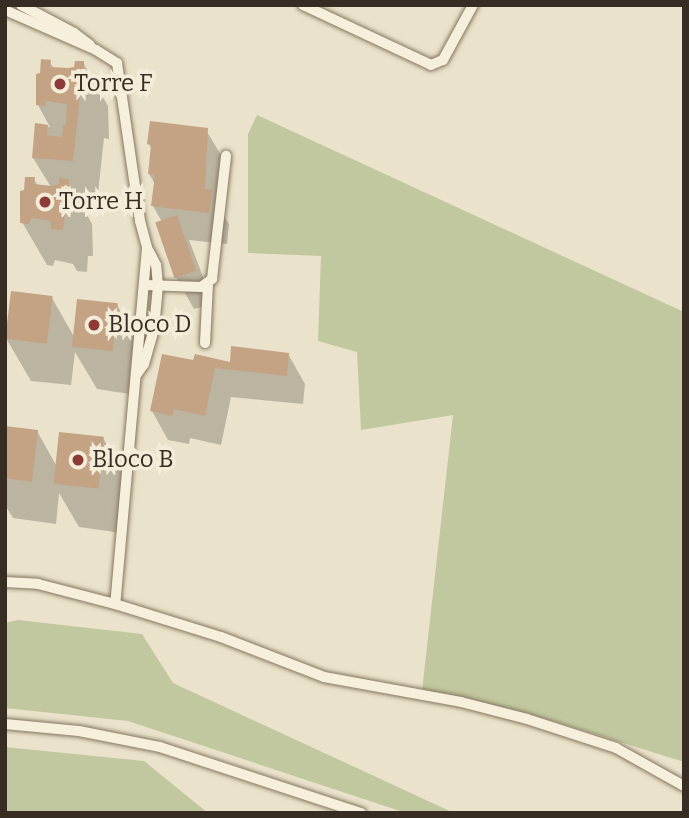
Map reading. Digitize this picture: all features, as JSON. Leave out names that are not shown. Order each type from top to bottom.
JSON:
[{"type":"street","points":[[21,5],[74,33],[117,63],[141,221],[156,265],[158,286],[154,328],[144,364],[135,378]]},
{"type":"street","points":[[303,5],[431,65],[443,60],[473,5]]},
{"type":"street","points":[[5,10],[96,50]]},
{"type":"street","points":[[32,24],[34,12]]},
{"type":"street","points":[[205,344],[208,284],[214,265],[226,156]]},
{"type":"street","points":[[115,604],[148,248]]},
{"type":"street","points":[[146,285],[201,287],[208,284]]},
{"type":"street","points":[[141,326],[154,328]]},
{"type":"street","points":[[5,582],[37,584],[115,604],[221,637],[324,677],[461,702],[579,734],[616,748],[684,786]]},
{"type":"street","points":[[5,724],[79,731],[160,747],[361,813]]},
{"type":"green space","points":[[257,115],[684,312],[684,762],[550,720],[422,691],[453,415],[361,430],[357,352],[318,341],[321,256],[248,253],[248,134]]},
{"type":"green space","points":[[18,620],[142,634],[173,683],[454,813],[406,813],[128,721],[5,708],[5,623]]},
{"type":"green space","points":[[5,747],[144,761],[208,813],[5,813]]},
{"type":"building","points":[[41,59],[51,60],[50,67],[68,68],[74,67],[75,61],[84,61],[85,96],[80,96],[73,161],[32,158],[35,123],[48,125],[47,135],[62,137],[63,125],[66,125],[67,104],[46,101],[45,106],[36,105],[36,74],[40,73]]},
{"type":"building","points":[[150,121],[208,128],[205,189],[212,190],[209,213],[151,206],[155,175],[148,174],[151,145],[147,144]]},
{"type":"building","name":"Torre H","points":[[25,177],[35,177],[34,184],[52,186],[59,184],[59,178],[69,179],[70,214],[65,214],[63,230],[51,229],[51,222],[48,220],[31,218],[29,224],[20,223],[20,191],[24,190]]},
{"type":"building","points":[[177,215],[196,271],[174,278],[155,222]]},
{"type":"building","points":[[11,291],[53,296],[47,344],[5,339]]},
{"type":"building","name":"Bloco D","points":[[77,299],[118,303],[113,351],[72,347]]},
{"type":"building","points":[[231,346],[289,353],[287,376],[215,368],[205,416],[174,409],[172,416],[150,411],[162,354],[193,360],[195,354],[230,362]]},
{"type":"building","points":[[5,426],[38,430],[32,482],[5,478]]},
{"type":"building","name":"Bloco B","points":[[59,432],[104,437],[98,488],[54,484]]},
{"type":"place","name":"Torre F","points":[[60,84]]},
{"type":"place","name":"Torre H","points":[[45,202]]},
{"type":"place","name":"Bloco D","points":[[94,325]]},
{"type":"place","name":"Bloco B","points":[[78,460]]}]
